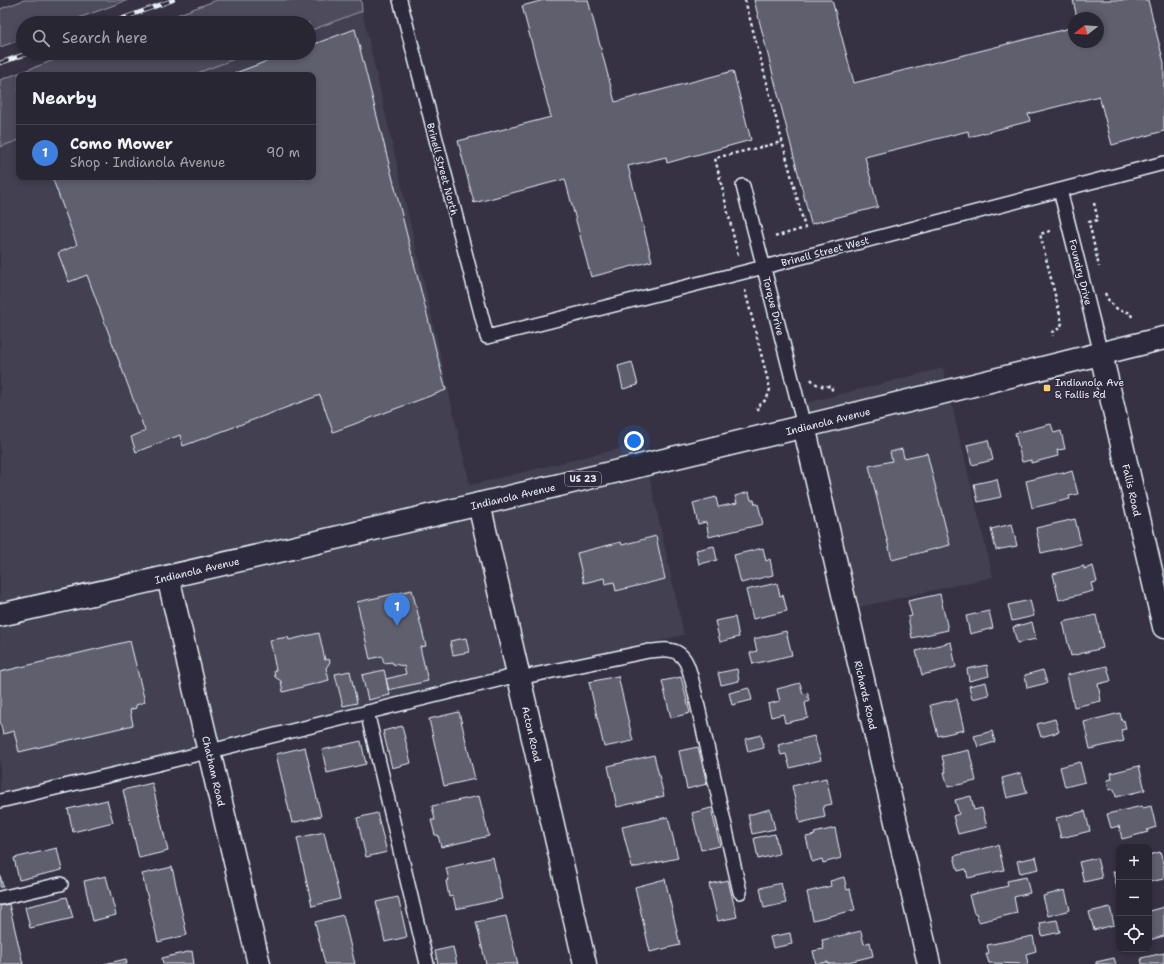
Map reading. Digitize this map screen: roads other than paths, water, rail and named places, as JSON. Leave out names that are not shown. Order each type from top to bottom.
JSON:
[{"type":"street","name":"Indianola Avenue","points":[[0,615],[479,504],[1164,338]]},
{"type":"street","name":"Fallis Road","points":[[1101,354],[1164,627]]},
{"type":"street","name":"Richards Road","points":[[804,426],[929,964]]},
{"type":"street","name":"Acton Road","points":[[479,504],[585,964]]},
{"type":"street","name":"Chatham Road","points":[[168,577],[259,964]]},
{"type":"lane","name":"Brinell Street North","points":[[400,0],[486,337]]},
{"type":"lane","name":"Brinell Street West","points":[[486,337],[764,267],[1164,163]]},
{"type":"lane","name":"Torque Drive","points":[[743,186],[804,426]]},
{"type":"lane","name":"Foundry Drive","points":[[1060,190],[1101,354]]},
{"type":"lane","points":[[0,801],[367,712],[519,677],[649,651],[669,650],[679,653],[687,663],[740,892]]},
{"type":"lane","points":[[367,712],[427,964]]},
{"type":"lane","points":[[0,898],[61,884]]},
{"type":"railway","points":[[129,16],[173,0]]},
{"type":"railway","points":[[0,63],[16,57]]},
{"type":"place","name":"Indianola Ave & Fallis Rd","points":[[1047,388]]},
{"type":"place","name":"Como Mower","points":[[397,626]]}]
